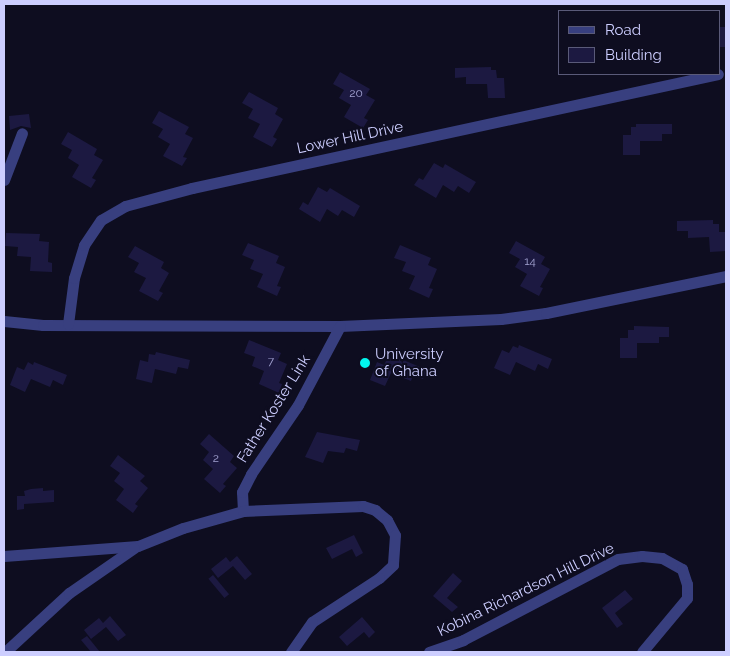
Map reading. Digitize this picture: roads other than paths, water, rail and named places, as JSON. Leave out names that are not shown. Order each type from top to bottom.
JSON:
[{"type":"street","name":"Lower Hill Drive","points":[[68,324],[74,278],[84,245],[101,220],[125,206],[192,188],[714,75]]},
{"type":"street","points":[[4,180],[22,133]]},
{"type":"street","points":[[4,321],[68,324],[340,326],[501,319],[546,313],[726,276]]},
{"type":"street","name":"Father Koster Link","points":[[243,511],[242,492],[251,474],[298,405],[340,326]]},
{"type":"street","points":[[5,652],[69,593],[138,546],[183,528],[243,511],[364,506],[387,520],[395,535],[396,551],[393,564],[379,578],[312,622],[291,652]]},
{"type":"street","points":[[4,556],[138,546]]},
{"type":"street","name":"Kobina Richardson Hill Drive","points":[[429,652],[463,640],[618,560],[642,556],[662,558],[682,569],[688,584],[687,598],[642,652]]},
{"type":"place","name":"University of Ghana","points":[[365,363]]}]
